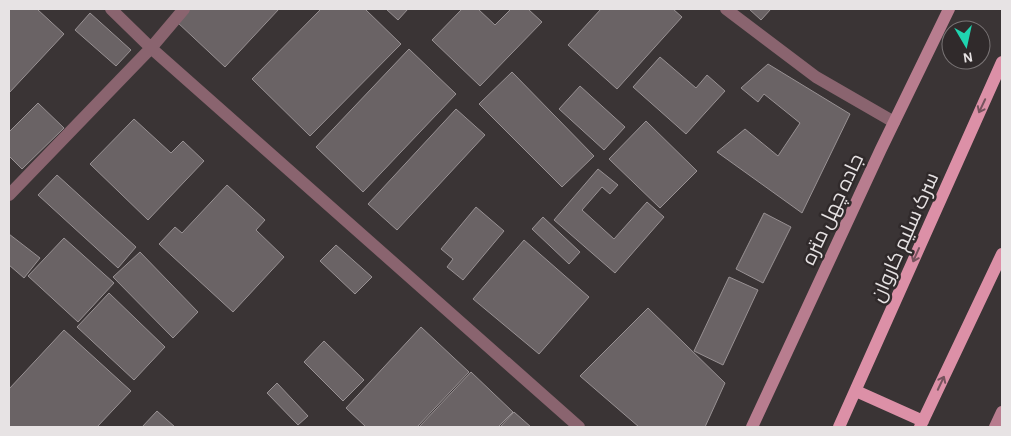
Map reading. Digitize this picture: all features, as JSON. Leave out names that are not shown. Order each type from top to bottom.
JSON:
[{"type":"main road","name":"سرک سلیم کاروان","points":[[839,427],[1002,62]]},
{"type":"main road","points":[[856,391],[921,424],[1002,254]]},
{"type":"street","points":[[111,9],[151,48],[579,427]]},
{"type":"street","points":[[9,195],[151,48],[184,9]]},
{"type":"street","points":[[726,9],[816,77],[894,122]]},
{"type":"street","name":"جاده چهل متره","points":[[752,427],[894,122],[949,9]]},
{"type":"street","points":[[995,427],[1002,412]]},
{"type":"building","points":[[9,9],[37,9],[64,34],[9,93]]},
{"type":"building","points":[[190,9],[279,9],[225,67],[177,22]]},
{"type":"building","points":[[321,9],[365,9],[401,44],[310,136],[252,79]]},
{"type":"building","points":[[386,9],[408,9],[398,20]]},
{"type":"building","points":[[462,9],[478,9],[495,25],[511,9],[528,9],[542,22],[480,86],[432,40]]},
{"type":"building","points":[[601,9],[673,9],[682,17],[617,89],[568,45]]},
{"type":"building","points":[[749,9],[771,9],[761,20]]},
{"type":"building","points":[[90,13],[131,50],[116,66],[75,30]]},
{"type":"building","points":[[409,49],[456,94],[363,192],[316,147]]},
{"type":"building","points":[[660,57],[696,88],[707,75],[725,91],[686,134],[633,87]]},
{"type":"building","points":[[768,64],[850,114],[802,213],[717,152],[745,129],[778,156],[800,123],[764,94],[758,102],[741,88]]},
{"type":"building","points":[[512,72],[594,156],[562,187],[479,104]]},
{"type":"building","points":[[580,86],[625,127],[604,150],[559,109]]},
{"type":"building","points":[[38,103],[64,128],[22,169],[9,156],[9,132]]},
{"type":"building","points":[[456,109],[485,135],[397,230],[368,204]]},
{"type":"building","points":[[134,119],[171,153],[183,141],[204,161],[148,220],[90,164]]},
{"type":"building","points":[[646,121],[697,171],[660,208],[609,159]]},
{"type":"building","points":[[598,169],[618,185],[610,194],[602,187],[582,210],[614,239],[647,202],[664,217],[615,273],[554,220]]},
{"type":"building","points":[[57,175],[136,247],[118,268],[38,195]]},
{"type":"building","points":[[227,185],[265,220],[256,230],[284,257],[233,312],[159,244],[175,227],[182,233]]},
{"type":"building","points":[[476,207],[504,231],[463,280],[447,267],[453,259],[441,249]]},
{"type":"building","points":[[764,213],[791,227],[763,283],[736,269]]},
{"type":"building","points":[[543,217],[580,252],[569,264],[532,229]]},
{"type":"building","points":[[9,234],[40,258],[24,278],[9,265]]},
{"type":"building","points":[[64,238],[114,283],[78,322],[28,276]]},
{"type":"building","points":[[524,240],[589,297],[539,354],[473,299]]},
{"type":"building","points":[[336,245],[372,277],[355,294],[320,261]]},
{"type":"building","points":[[140,252],[198,312],[173,338],[113,277]]},
{"type":"building","points":[[729,277],[758,290],[723,365],[694,351]]},
{"type":"building","points":[[109,293],[165,347],[134,380],[77,327]]},
{"type":"building","points":[[648,308],[725,383],[705,427],[639,427],[580,376]]},
{"type":"building","points":[[421,327],[469,372],[417,427],[366,427],[346,408]]},
{"type":"building","points":[[64,330],[131,391],[97,427],[9,427],[9,389]]},
{"type":"building","points":[[324,341],[364,380],[343,401],[304,362]]},
{"type":"building","points":[[471,372],[513,412],[498,427],[419,427]]},
{"type":"building","points":[[277,383],[308,416],[298,425],[267,393]]},
{"type":"building","points":[[157,411],[175,427],[142,427]]},
{"type":"building","points":[[514,412],[531,427],[500,427]]}]
